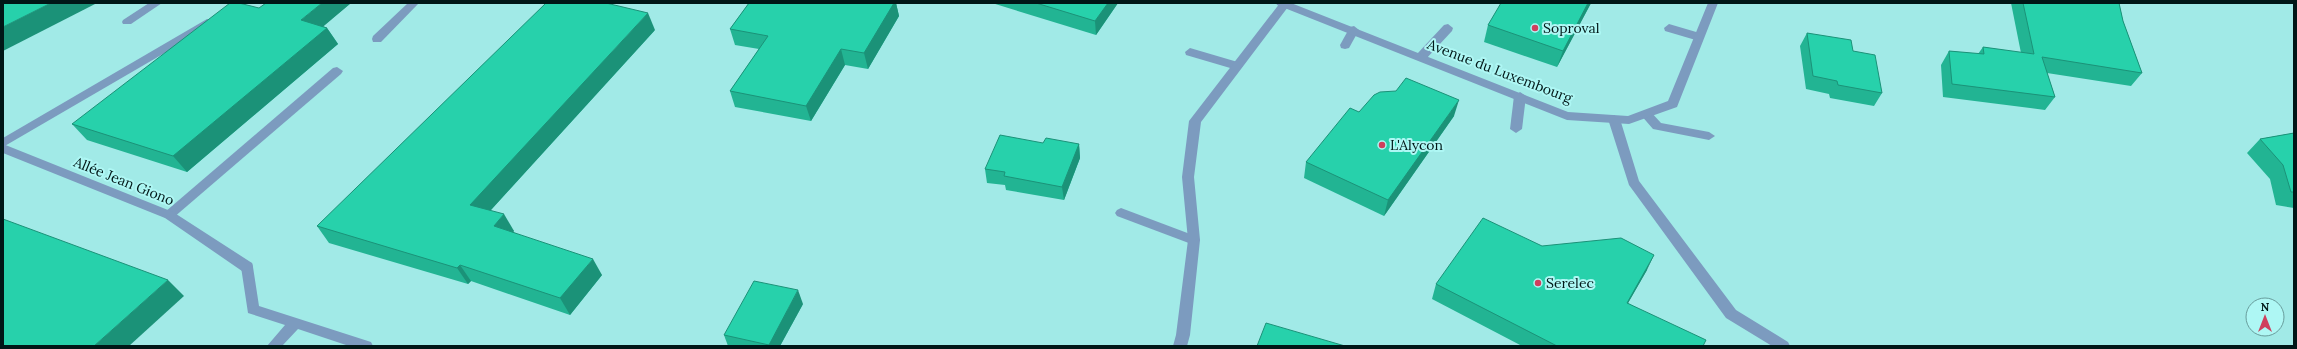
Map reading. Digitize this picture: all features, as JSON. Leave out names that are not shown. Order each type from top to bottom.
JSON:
[{"type":"street","points":[[127,22],[157,3]]},
{"type":"street","points":[[377,39],[414,3]]},
{"type":"street","points":[[1180,346],[1194,240],[1188,177],[1195,121],[1284,3]]},
{"type":"street","name":"Avenue du Luxembourg","points":[[1284,3],[1567,116],[1629,120],[1673,104],[1713,3]]},
{"type":"street","points":[[3,142],[217,18]]},
{"type":"street","points":[[1421,57],[1448,28]]},
{"type":"street","points":[[1669,28],[1699,37]]},
{"type":"street","points":[[1345,45],[1354,30]]},
{"type":"street","points":[[1190,52],[1236,66]]},
{"type":"street","points":[[169,214],[337,71]]},
{"type":"street","points":[[1516,130],[1520,96]]},
{"type":"street","points":[[1646,114],[1657,126],[1709,136]]},
{"type":"street","points":[[1614,119],[1632,182],[1667,229],[1732,314],[1784,346]]},
{"type":"street","name":"Allée Jean Giono","points":[[3,148],[169,214],[247,267],[253,309],[295,323]]},
{"type":"street","points":[[1121,213],[1194,240]]},
{"type":"street","points":[[274,346],[295,323],[366,346]]},
{"type":"building","points":[[3,3],[51,3],[3,27]]},
{"type":"building","points":[[230,3],[239,3],[259,8],[266,3],[322,3],[301,20],[327,28],[173,156],[72,124]]},
{"type":"building","points":[[546,3],[606,3],[648,13],[470,205],[504,214],[494,226],[593,259],[560,298],[460,265],[457,268],[317,226]]},
{"type":"building","points":[[749,3],[894,3],[864,53],[841,49],[806,106],[730,91],[768,36],[730,29]]},
{"type":"building","points":[[1036,3],[1108,3],[1095,21]]},
{"type":"building","name":"Soproval","points":[[1501,3],[1588,3],[1563,51],[1488,25]]},
{"type":"building","points":[[2023,3],[2119,3],[2123,21],[2142,73],[2042,57],[2055,97],[1952,84],[1949,51],[1984,54],[1983,47],[2034,54]]},
{"type":"building","points":[[1807,33],[1851,40],[1853,51],[1875,55],[1882,93],[1838,85],[1837,81],[1813,76]]},
{"type":"building","name":"L'Alycon","points":[[1406,78],[1459,100],[1388,200],[1306,162],[1350,108],[1359,112],[1374,95],[1380,92],[1396,91]]},
{"type":"building","points":[[2294,133],[2294,192],[2291,192],[2283,165],[2260,139]]},
{"type":"building","points":[[1000,135],[1043,143],[1046,138],[1079,144],[1062,187],[1004,176],[1005,172],[985,169]]},
{"type":"building","name":"Serelec","points":[[1483,218],[1542,246],[1621,238],[1654,255],[1627,303],[1706,340],[1703,346],[1557,346],[1436,284]]},
{"type":"building","points":[[3,219],[168,280],[94,346],[3,346]]},
{"type":"building","points":[[754,281],[798,290],[769,345],[724,335]]},
{"type":"building","points":[[1266,323],[1345,346],[1257,346]]},
{"type":"place","name":"Soproval","points":[[1535,28]]},
{"type":"place","name":"L'Alycon","points":[[1382,145]]},
{"type":"place","name":"Serelec","points":[[1538,283]]}]
